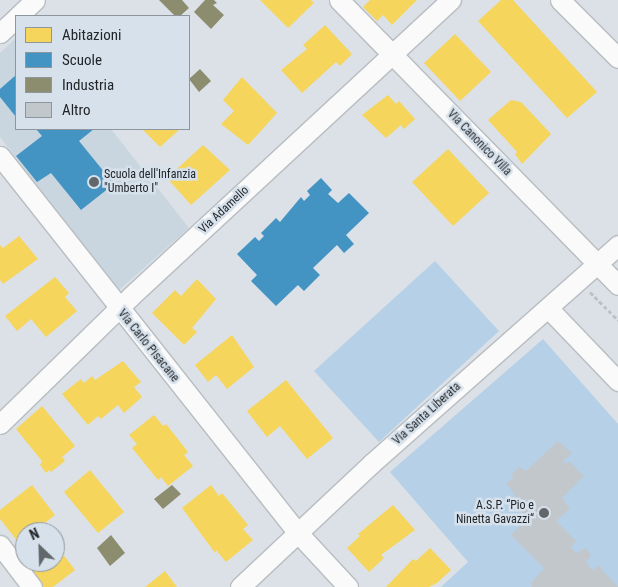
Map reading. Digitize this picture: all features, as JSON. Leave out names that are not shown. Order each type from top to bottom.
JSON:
[{"type":"street","points":[[19,15],[35,0]]},
{"type":"street","name":"Via Canonico Villa","points":[[339,0],[618,286]]},
{"type":"street","name":"Via Adamello","points":[[0,424],[118,309],[451,0]]},
{"type":"street","points":[[560,0],[618,58]]},
{"type":"street","points":[[0,33],[15,19]]},
{"type":"street","name":"Via Carlo Pisacane","points":[[0,156],[118,309],[298,533],[348,587]]},
{"type":"street","name":"Via Santa Liberata","points":[[240,587],[618,245]]},
{"type":"street","points":[[548,308],[618,381]]},
{"type":"street","points":[[0,545],[32,587]]},
{"type":"path","points":[[591,284],[586,288],[618,320]]},
{"type":"shaded area","name":"Scuola dell'Infanzia \"Umberto I\"","points":[[15,39],[15,130],[112,130],[189,228],[118,291],[0,137],[0,53]]},
{"type":"shaded area","points":[[435,261],[499,331],[379,442],[314,371]]},
{"type":"shaded area","points":[[543,339],[618,424],[618,587],[441,587],[468,562],[390,472]]},
{"type":"building: Abitazioni","points":[[260,0],[311,0],[314,3],[288,28]]},
{"type":"building: Abitazioni","points":[[370,0],[417,0],[392,25],[383,15],[377,21],[363,7]]},
{"type":"building: Abitazioni","points":[[501,0],[513,0],[597,92],[567,118],[478,21]]},
{"type":"building: Abitazioni","points":[[325,25],[352,54],[340,66],[336,62],[302,93],[281,70],[307,49],[303,45]]},
{"type":"building: Abitazioni","points":[[455,34],[491,72],[460,101],[424,63]]},
{"type":"building: Abitazioni","points":[[242,77],[277,113],[248,145],[221,124],[234,111],[223,100]]},
{"type":"building: Abitazioni","points":[[388,95],[396,104],[399,101],[415,119],[404,129],[401,125],[386,138],[362,115]]},
{"type":"building: Abitazioni","points":[[511,100],[521,102],[551,134],[522,164],[515,154],[517,152],[488,120]]},
{"type":"building: Abitazioni","points":[[143,130],[179,130],[160,147]]},
{"type":"building: Abitazioni","points":[[203,145],[230,170],[191,205],[167,178]]},
{"type":"building: Abitazioni","points":[[448,149],[489,193],[453,226],[412,182]]},
{"type":"building: Abitazioni","points":[[19,236],[38,259],[3,284],[0,280],[0,245],[3,248]]},
{"type":"building: Abitazioni","points":[[55,277],[69,293],[65,297],[77,311],[46,337],[31,319],[17,331],[5,316]]},
{"type":"building: Abitazioni","points":[[197,279],[216,299],[192,328],[197,332],[184,345],[152,313],[175,290],[181,296]]},
{"type":"building: Abitazioni","points":[[232,335],[254,367],[227,389],[216,375],[208,382],[195,365]]},
{"type":"building: Abitazioni","points":[[123,361],[141,382],[134,387],[142,397],[124,413],[118,405],[101,419],[98,416],[88,425],[62,394],[81,379],[84,383],[92,376],[95,380]]},
{"type":"building: Abitazioni","points":[[286,380],[333,438],[307,459],[280,426],[267,437],[247,411]]},
{"type":"building: Abitazioni","points":[[42,406],[75,446],[62,457],[65,461],[51,472],[49,470],[46,473],[40,465],[42,461],[16,429]]},
{"type":"building: Abitazioni","points":[[154,415],[163,426],[166,424],[188,452],[184,455],[193,466],[168,486],[161,477],[158,480],[132,448],[137,444],[129,435]]},
{"type":"building: Abitazioni","points":[[90,470],[124,512],[98,533],[64,492]]},
{"type":"building: Abitazioni","points":[[32,485],[55,515],[46,522],[15,522],[15,538],[0,519],[0,510]]},
{"type":"building: Abitazioni","points":[[211,485],[219,496],[222,493],[248,525],[243,529],[253,540],[226,562],[216,550],[215,553],[182,508]]},
{"type":"building: Abitazioni","points":[[393,505],[415,530],[381,555],[384,558],[369,572],[347,548],[360,536],[358,534]]},
{"type":"building: Abitazioni","points":[[430,548],[451,570],[437,583],[429,587],[386,587],[413,559],[416,561]]},
{"type":"building: Abitazioni","points":[[65,557],[75,570],[53,587],[43,587],[32,572],[65,572]]},
{"type":"building: Abitazioni","points":[[165,571],[177,587],[145,587]]},
{"type":"building: Scuole","points":[[15,76],[15,116],[0,97],[0,89]]},
{"type":"building: Scuole","points":[[37,130],[93,130],[79,141],[114,184],[81,210],[51,173],[37,182],[16,156],[42,136]]},
{"type":"building: Scuole","points":[[321,178],[332,190],[328,194],[338,203],[349,193],[369,213],[346,235],[354,244],[344,253],[337,245],[313,268],[320,275],[304,291],[298,285],[276,306],[251,281],[257,275],[237,254],[255,237],[259,241],[264,236],[261,233],[276,218],[280,222],[301,197],[304,201],[310,195],[307,191]]},
{"type":"building: Industria","points":[[159,0],[182,0],[189,8],[181,15],[174,15]]},
{"type":"building: Industria","points":[[205,0],[214,0],[217,3],[213,5],[224,15],[211,29],[194,12]]},
{"type":"building: Industria","points":[[200,69],[211,81],[199,92],[190,78]]},
{"type":"building: Industria","points":[[172,485],[181,494],[163,509],[154,499]]},
{"type":"building: Industria","points":[[111,535],[125,553],[110,566],[97,548]]},
{"type":"building: Altro","name":"A.S.P. “Pio e Ninetta Gavazzi“","points":[[558,441],[572,453],[563,461],[566,464],[569,461],[584,476],[562,498],[570,509],[556,521],[576,541],[571,547],[576,553],[586,548],[591,555],[586,562],[593,570],[598,565],[618,587],[532,587],[532,582],[544,568],[511,535],[527,518],[515,506],[519,501],[506,483],[514,478],[511,476],[519,467],[526,471]]},
{"type":"place","name":"Scuola dell'Infanzia \"Umberto I\"","points":[[94,182]]},
{"type":"place","name":"A.S.P. “Pio e Ninetta Gavazzi“","points":[[544,513]]}]
